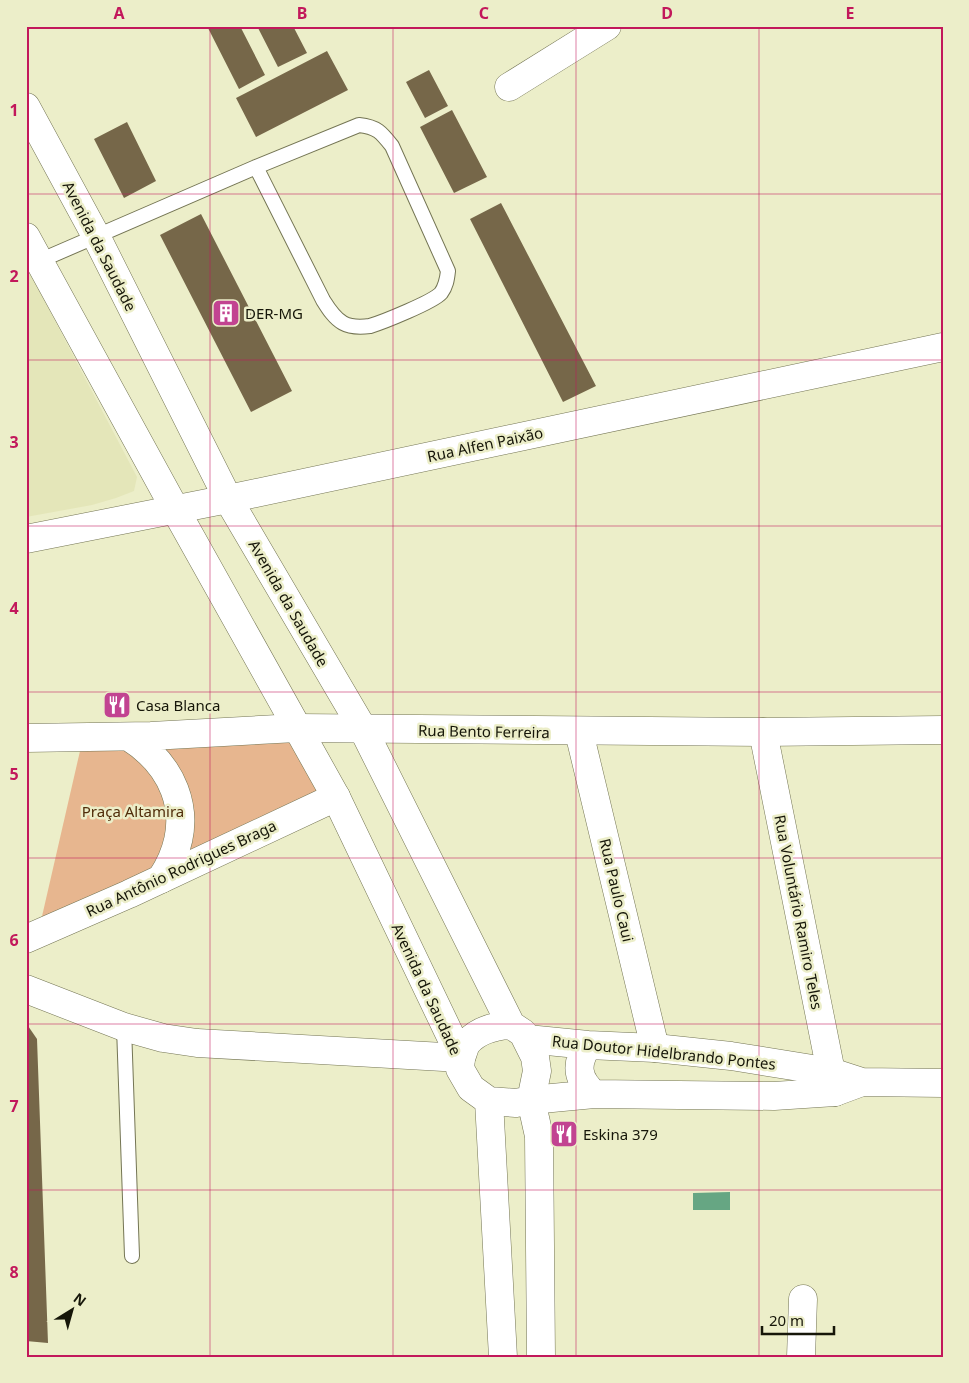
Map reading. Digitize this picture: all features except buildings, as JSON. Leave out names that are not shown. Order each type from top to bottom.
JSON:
[{"type":"street","points":[[509,87],[607,26]]},
{"type":"street","name":"Avenida da Saudade","points":[[26,107],[96,236],[228,499],[363,729],[519,1032],[534,1057],[537,1071],[531,1100]]},
{"type":"street","name":"Avenida da Saudade","points":[[26,237],[174,509],[336,797],[461,1058],[460,1069],[471,1088],[489,1101]]},
{"type":"street","name":"Rua Alfen Paixão","points":[[26,539],[228,499],[943,347]]},
{"type":"street","name":"Rua Bento Ferreira","points":[[26,738],[129,737],[296,728],[579,732],[943,730]]},
{"type":"street","name":"Rua Paulo Caui","points":[[579,732],[655,1048]]},
{"type":"street","name":"Rua Voluntário Ramiro Teles","points":[[763,732],[833,1082]]},
{"type":"street","points":[[129,737],[145,747],[162,766],[175,790],[179,808],[180,826],[178,843],[172,860],[161,879]]},
{"type":"street","name":"Rua Antônio Rodrigues Braga","points":[[26,939],[161,879],[336,797]]},
{"type":"street","points":[[26,989],[124,1027],[164,1038],[197,1043],[461,1058],[468,1043],[481,1032],[496,1026],[519,1032]]},
{"type":"street","name":"Rua Doutor Hidelbrando Pontes","points":[[519,1032],[588,1045],[655,1048],[759,1060],[833,1082]]},
{"type":"street","points":[[588,1045],[582,1054],[579,1065],[580,1076],[586,1087],[594,1094]]},
{"type":"street","points":[[503,1357],[489,1101],[516,1103],[594,1094],[774,1096],[833,1082],[943,1082]]},
{"type":"street","points":[[531,1100],[539,1136],[541,1357]]},
{"type":"street","points":[[801,1357],[803,1299]]},
{"type":"lane","points":[[39,261],[256,167],[359,125],[373,127],[392,146],[448,271],[447,284],[440,294],[428,303],[370,326],[344,324],[332,314],[323,300],[256,167]]},
{"type":"lane","points":[[124,1027],[132,1256]]},
{"type":"shaded area","points":[[26,266],[137,477],[134,491],[116,498],[92,505],[26,517]]},
{"type":"shaded area","points":[[730,1192],[730,1210],[693,1210],[693,1193]]},
{"type":"green space","name":"Praça Altamira","points":[[292,743],[322,795],[40,925],[80,751],[157,744]]},
{"type":"place","name":"DER-MG","points":[[226,313]]},
{"type":"place","name":"Casa Blanca","points":[[117,705]]},
{"type":"place","name":"Eskina 379","points":[[564,1134]]}]
